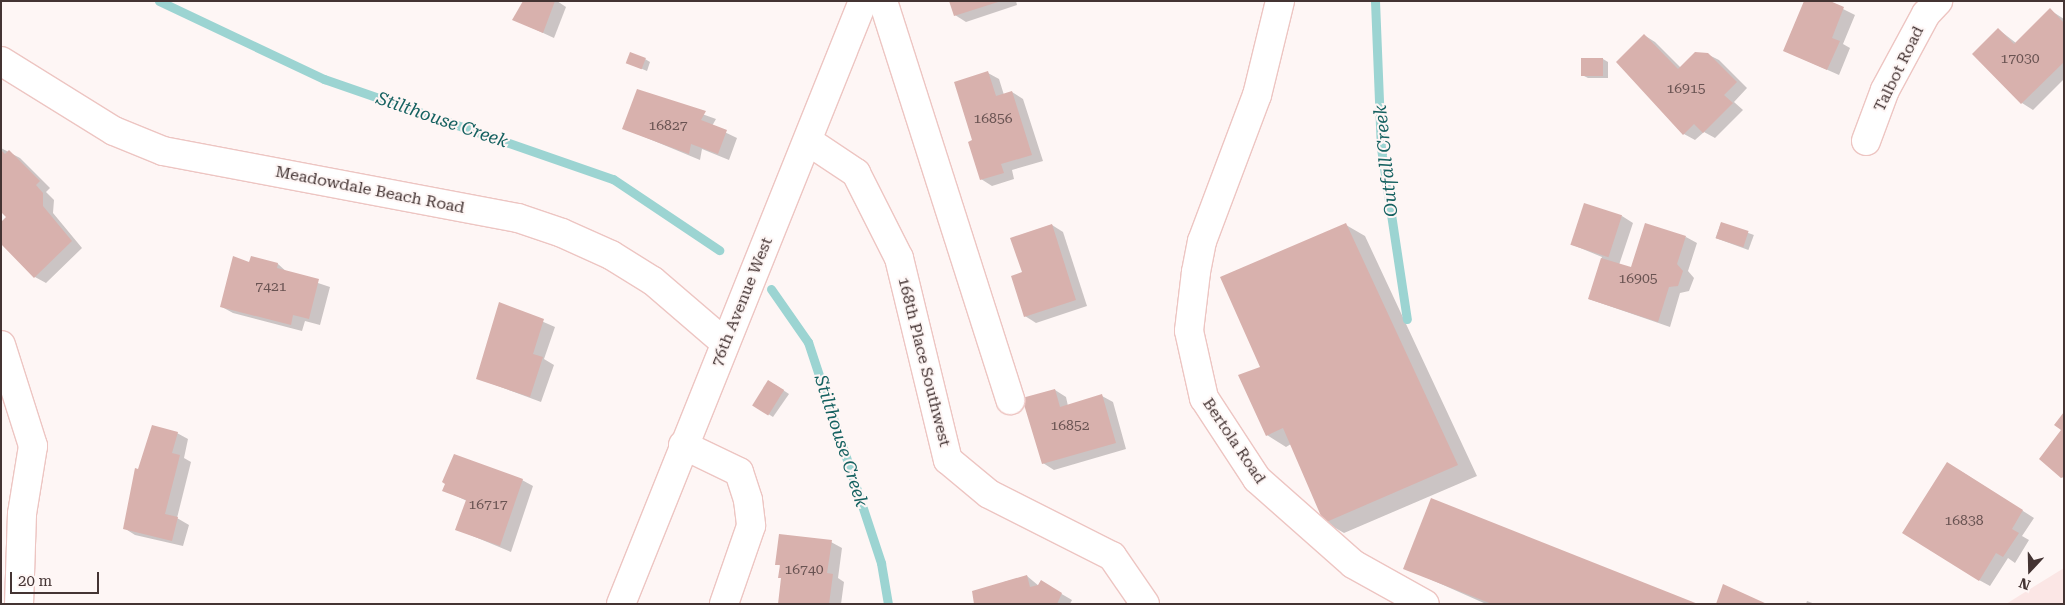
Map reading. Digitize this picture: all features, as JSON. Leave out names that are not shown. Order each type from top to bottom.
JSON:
[{"type":"street","name":"76th Avenue West","points":[[621,604],[682,445],[808,141],[863,1]]},
{"type":"street","points":[[883,1],[1010,400]]},
{"type":"street","name":"Bertola Road","points":[[1280,1],[1257,95],[1202,241],[1196,272],[1189,331],[1204,398],[1256,479],[1353,564],[1425,604]]},
{"type":"street","name":"Talbot Road","points":[[1866,141],[1885,90],[1926,14],[1938,1]]},
{"type":"street","name":"Meadowdale Beach Road","points":[[1,61],[114,131],[163,151],[518,218],[562,233],[611,255],[654,281],[725,343]]},
{"type":"street","name":"168th Place Southwest","points":[[808,141],[856,173],[899,258],[948,460],[989,494],[1112,556],[1145,604]]},
{"type":"street","points":[[1,345],[33,446],[12,521],[19,604]]},
{"type":"street","points":[[682,445],[740,472],[748,500],[752,526],[724,604]]},
{"type":"shaded area","points":[[2064,568],[2064,604],[2006,604]]},
{"type":"building","points":[[523,1],[555,1],[543,33],[512,20]]},
{"type":"building","points":[[949,1],[998,1],[998,2],[954,16]]},
{"type":"building","points":[[1804,1],[1830,1],[1844,7],[1832,38],[1840,41],[1827,70],[1783,51]]},
{"type":"building","points":[[2050,8],[2064,23],[2064,62],[2021,104],[1972,54],[1998,28],[2014,44]]},
{"type":"building","points":[[1644,34],[1678,69],[1695,52],[1708,53],[1737,82],[1724,95],[1733,103],[1703,133],[1694,124],[1683,135],[1616,62]]},
{"type":"building","points":[[630,52],[646,58],[642,69],[626,63]]},
{"type":"building","points":[[1581,58],[1603,58],[1603,76],[1581,76]]},
{"type":"building","points":[[988,71],[996,96],[1012,91],[1032,155],[1001,164],[1004,173],[980,180],[968,142],[972,140],[954,82]]},
{"type":"building","points":[[637,89],[706,111],[701,120],[727,130],[718,154],[691,144],[689,154],[622,129]]},
{"type":"building","points":[[1,150],[5,154],[9,150],[40,181],[36,185],[43,193],[43,206],[72,241],[34,278],[1,244],[1,222],[6,217],[1,212]]},
{"type":"building","points":[[1584,203],[1622,215],[1608,257],[1570,245]]},
{"type":"building","points":[[1721,222],[1749,231],[1743,247],[1716,238]]},
{"type":"building","points":[[1346,223],[1458,465],[1324,523],[1283,428],[1266,436],[1238,375],[1260,367],[1220,277]]},
{"type":"building","points":[[1645,223],[1686,236],[1677,264],[1683,271],[1678,286],[1669,287],[1658,322],[1588,299],[1601,258],[1631,267]]},
{"type":"building","points":[[1052,224],[1076,300],[1024,317],[1011,276],[1022,272],[1010,238]]},
{"type":"building","points":[[233,256],[249,262],[251,256],[278,263],[277,268],[319,279],[309,319],[293,315],[291,325],[220,307]]},
{"type":"building","points":[[499,302],[544,319],[533,354],[543,357],[530,397],[476,379]]},
{"type":"building","points":[[768,380],[784,390],[768,416],[752,405]]},
{"type":"building","points":[[1055,389],[1060,407],[1102,394],[1116,443],[1042,464],[1022,398]]},
{"type":"building","points":[[2064,412],[2064,477],[2061,478],[2039,459],[2061,430],[2054,425]]},
{"type":"building","points":[[152,425],[178,432],[172,453],[180,455],[165,514],[178,517],[172,541],[123,529],[135,468],[138,469]]},
{"type":"building","points":[[454,454],[523,479],[500,546],[455,530],[466,500],[442,491],[445,484],[442,482]]},
{"type":"building","points":[[1947,462],[2023,510],[2012,529],[2019,533],[2003,557],[1996,553],[1979,581],[1902,533]]},
{"type":"building","points":[[1431,498],[1698,604],[1492,604],[1403,569]]},
{"type":"building","points":[[779,534],[832,540],[827,573],[833,574],[829,604],[778,604],[781,578],[778,578],[780,565],[775,565]]},
{"type":"building","points":[[1027,575],[1030,587],[1038,585],[1041,580],[1062,593],[1057,604],[974,604],[972,591]]},
{"type":"building","points":[[1723,584],[1767,604],[1716,604]]},
{"type":"waterway","name":"Stilthouse Creek","points":[[159,1],[324,79],[613,179],[719,250]]},
{"type":"waterway","name":"Outfall Creek","points":[[1375,1],[1381,148],[1407,319]]},
{"type":"waterway","name":"Stilthouse Creek","points":[[771,289],[808,342],[881,563],[888,604]]}]
